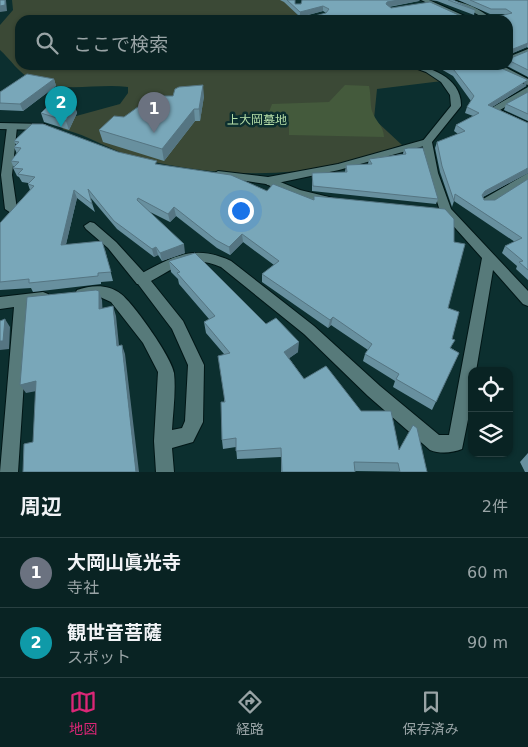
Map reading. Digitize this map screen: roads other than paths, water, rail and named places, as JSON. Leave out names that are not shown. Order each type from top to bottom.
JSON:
[{"type":"street","points":[[446,0],[466,6],[482,15]]},
{"type":"street","points":[[416,6],[426,2],[456,15]]},
{"type":"street","points":[[513,58],[528,51]]},
{"type":"street","points":[[268,181],[339,167],[427,142],[456,106],[457,100],[445,80],[438,74],[428,70]]},
{"type":"street","points":[[502,70],[528,82]]},
{"type":"street","points":[[528,90],[493,110],[528,127]]},
{"type":"street","points":[[0,126],[47,127],[56,130]]},
{"type":"street","points":[[12,127],[13,147],[7,171],[7,188],[12,209]]},
{"type":"street","points":[[427,142],[441,211],[458,220],[488,258],[528,300]]},
{"type":"street","points":[[206,172],[268,181],[312,198],[339,202]]},
{"type":"street","points":[[487,202],[528,176]]},
{"type":"street","points":[[90,226],[112,245],[178,325],[196,365],[194,422],[187,436],[162,441]]},
{"type":"street","points":[[142,280],[176,262],[193,256],[213,256],[308,330],[374,391],[436,444],[456,443],[488,258]]},
{"type":"street","points":[[0,303],[102,291],[116,298],[148,338],[166,372],[162,441],[165,472]]},
{"type":"street","points":[[9,472],[22,300]]},
{"type":"place","name":"観世音菩薩","points":[[61,127]]},
{"type":"place","name":"大岡山眞光寺","points":[[154,133]]},
{"type":"park label","name":"上大岡墓地","points":[[257,120]]}]
